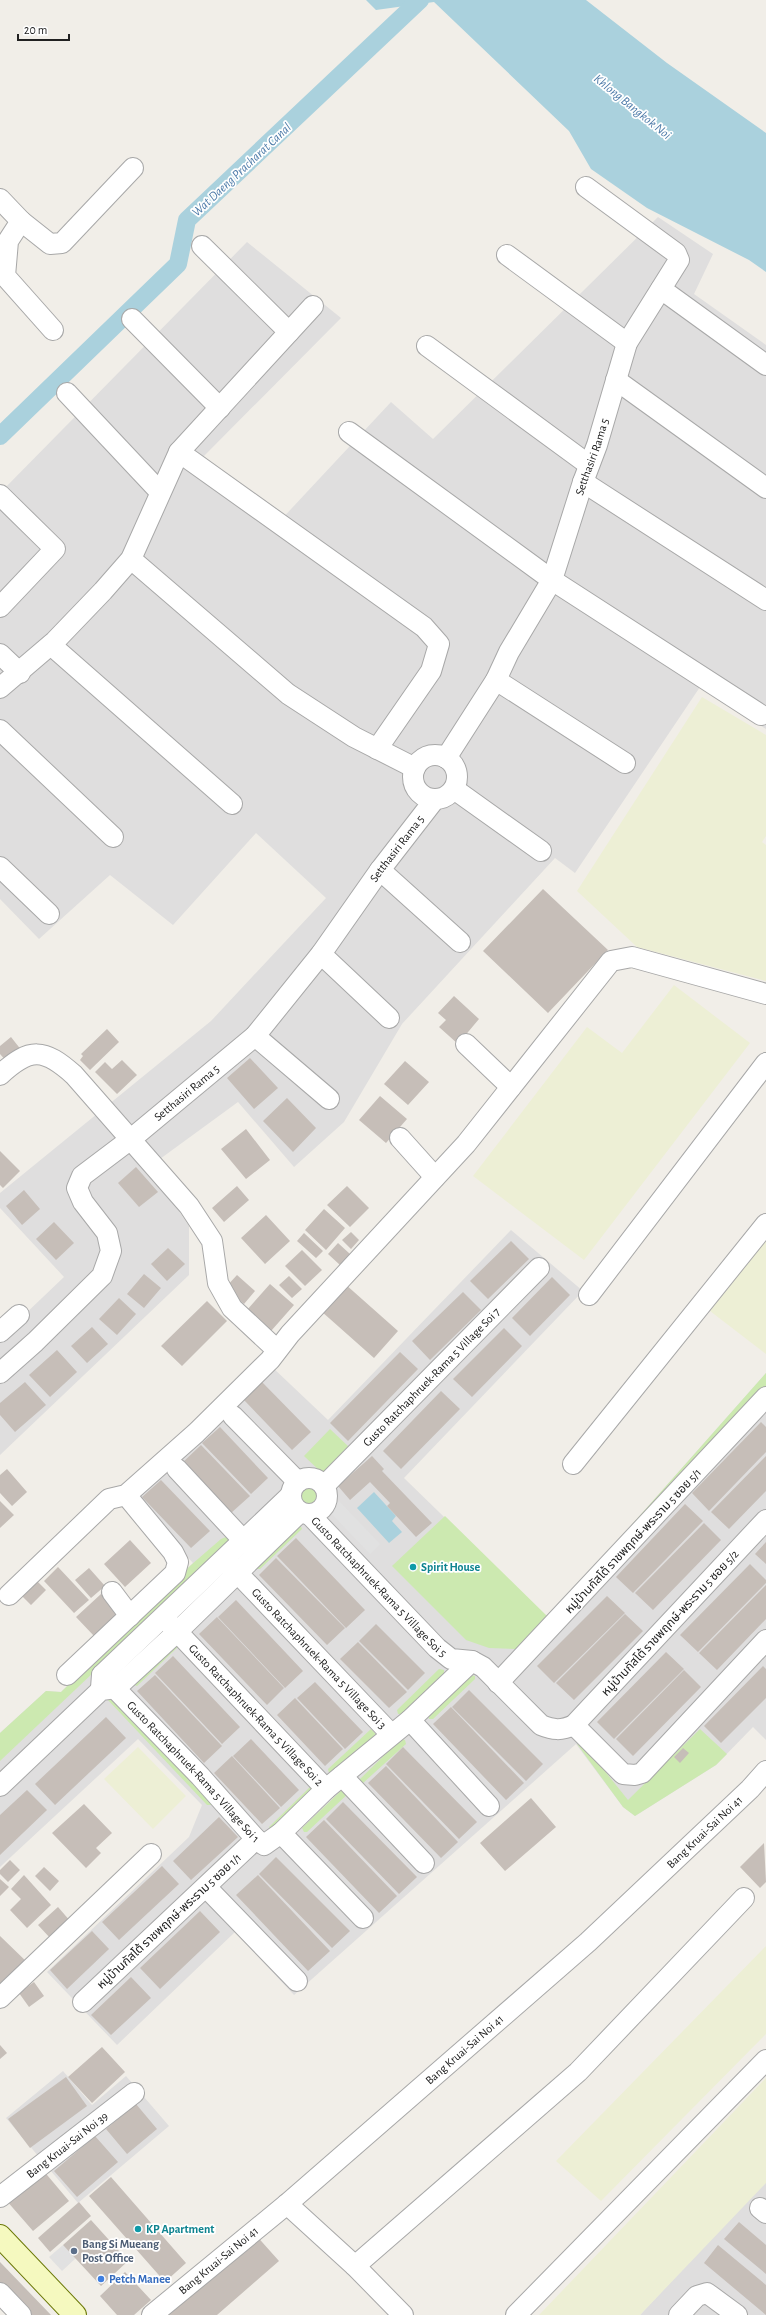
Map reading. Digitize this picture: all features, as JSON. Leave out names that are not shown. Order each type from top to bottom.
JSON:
[{"type":"main road","points":[[0,2236],[75,2315]]},
{"type":"street","points":[[0,199],[21,221],[50,244],[62,243],[133,168]]},
{"type":"street","name":"Setthasiri Rama 5","points":[[446,758],[496,680],[509,652],[552,580],[586,473],[597,445],[627,343],[679,260],[676,253],[586,188]]},
{"type":"street","points":[[21,221],[8,241],[4,276],[53,330]]},
{"type":"street","points":[[202,246],[289,332]]},
{"type":"street","points":[[507,255],[627,343]]},
{"type":"street","points":[[661,289],[766,365]]},
{"type":"street","points":[[0,688],[20,673],[51,645],[103,591],[131,559],[179,452],[313,306]]},
{"type":"street","points":[[132,319],[220,408]]},
{"type":"street","points":[[427,346],[586,473],[766,600]]},
{"type":"street","points":[[616,380],[766,488]]},
{"type":"street","points":[[68,393],[160,492]]},
{"type":"street","points":[[349,432],[552,580],[761,715]]},
{"type":"street","points":[[179,452],[424,627],[440,644],[431,671],[377,749]]},
{"type":"street","points":[[0,495],[55,549],[0,607]]},
{"type":"street","points":[[131,559],[288,694],[354,737],[415,768]]},
{"type":"street","points":[[51,645],[232,804]]},
{"type":"street","points":[[0,654],[20,673]]},
{"type":"street","points":[[496,680],[624,763]]},
{"type":"street","points":[[0,730],[113,837]]},
{"type":"street","points":[[435,799],[428,797],[417,788],[414,782],[415,768],[425,757],[432,755],[446,758],[452,762],[458,776],[454,789],[541,851]]},
{"type":"street","name":"Setthasiri Rama 5","points":[[0,1373],[35,1342],[102,1276],[111,1251],[107,1233],[83,1202],[77,1188],[82,1176],[131,1139],[255,1036],[321,954],[380,870],[435,799],[442,798],[454,789]]},
{"type":"street","points":[[0,867],[49,914]]},
{"type":"street","points":[[380,870],[460,942]]},
{"type":"street","points":[[321,954],[389,1018]]},
{"type":"street","points":[[9,1595],[109,1499],[126,1496],[196,1433],[270,1360],[277,1350],[466,1144],[607,965],[617,958],[632,957],[766,994]]},
{"type":"street","points":[[255,1036],[329,1099]]},
{"type":"street","points":[[466,1044],[511,1087]]},
{"type":"street","points":[[0,1075],[22,1058],[34,1054],[47,1055],[56,1059],[74,1075],[188,1206],[212,1241],[218,1283],[232,1308],[277,1350]]},
{"type":"street","points":[[589,1295],[766,1062]]},
{"type":"street","points":[[400,1138],[435,1177]]},
{"type":"street","points":[[573,1464],[766,1224]]},
{"type":"street","name":"Gusto Ratchaphruek-Rama 5 Village Soi 7","points":[[324,1486],[539,1268]]},
{"type":"street","points":[[0,1332],[19,1316]]},
{"type":"street","name":"หมู่บ้านกัสโต้ ราชพฤกษ์-พระราม 5 ซอย 5/1","points":[[498,1683],[766,1397]]},
{"type":"street","points":[[233,1416],[294,1488],[293,1505],[304,1513]]},
{"type":"street","points":[[176,1469],[243,1540]]},
{"type":"street","points":[[0,1786],[106,1684],[163,1616],[243,1540],[294,1488],[312,1478],[324,1486],[327,1497],[324,1507],[319,1512],[304,1513],[238,1573],[177,1632],[106,1684]]},
{"type":"street","points":[[67,1675],[175,1572],[178,1562],[173,1552],[126,1496]]},
{"type":"street","name":"Gusto Ratchaphruek-Rama 5 Village Soi 5","points":[[304,1513],[437,1648],[451,1659],[472,1661],[483,1667],[541,1725],[552,1730],[563,1730],[574,1725]]},
{"type":"street","name":"หมู่บ้านกัสโต้ ราชพฤกษ์-พระราม 5 ซอย 5/2","points":[[574,1725],[766,1520]]},
{"type":"street","name":"Gusto Ratchaphruek-Rama 5 Village Soi 3","points":[[223,1558],[391,1734],[410,1720],[472,1661]]},
{"type":"street","points":[[112,1592],[130,1616]]},
{"type":"street","name":"Gusto Ratchaphruek-Rama 5 Village Soi 2","points":[[163,1616],[326,1790],[391,1734]]},
{"type":"street","points":[[574,1725],[622,1774],[635,1775],[642,1773],[766,1640]]},
{"type":"street","name":"Gusto Ratchaphruek-Rama 5 Village Soi 1","points":[[106,1684],[256,1839],[264,1845],[268,1844],[281,1833],[326,1790]]},
{"type":"street","points":[[410,1720],[489,1806]]},
{"type":"street","name":"Bang Kruai-Sai Noi 41","points":[[152,2315],[287,2204],[588,1942],[750,1789],[766,1771]]},
{"type":"street","points":[[342,1776],[424,1863]]},
{"type":"street","points":[[281,1833],[363,1918]]},
{"type":"street","name":"หมู่บ้านกัสโต้ ราชพฤกษ์-พระราม 5 ซอย 1/1","points":[[83,2002],[256,1839]]},
{"type":"street","points":[[0,1998],[151,1854]]},
{"type":"street","points":[[206,1887],[297,1981]]},
{"type":"street","points":[[355,2266],[578,2072],[744,1898]]},
{"type":"street","points":[[516,2315],[766,2060]]},
{"type":"street","name":"Bang Kruai-Sai Noi 39","points":[[0,2197],[134,2092]]},
{"type":"street","points":[[287,2204],[355,2266],[403,2315]]},
{"type":"street","points":[[0,2293],[21,2315]]},
{"type":"street","points":[[680,2315],[697,2296],[707,2293],[737,2315]]},
{"type":"shaded area","points":[[658,217],[713,254],[694,294],[766,345],[766,729],[700,687],[575,873],[555,858],[402,1024],[344,1122],[294,1167],[238,1102],[149,1167],[189,1226],[189,1275],[0,1455],[0,1338],[64,1277],[0,1208],[0,1193],[211,1021],[326,898],[256,833],[173,925],[110,875],[39,939],[0,899],[0,493],[247,242],[341,318],[204,456],[278,523],[391,402],[433,439]]},
{"type":"shaded area","points":[[511,1230],[583,1291],[404,1478],[546,1616],[628,1529],[766,1373],[766,1740],[753,1727],[716,1765],[635,1816],[623,1807],[576,1744],[294,1995],[235,1932],[117,2045],[47,1972],[189,1837],[202,1805],[138,1739],[0,1867],[0,1733],[46,1691],[61,1692],[193,1563],[130,1495],[271,1366],[328,1420]]},
{"type":"shaded area","points":[[339,1501],[380,1544],[370,1554],[329,1511]]},
{"type":"shaded area","points":[[63,2071],[92,2105],[126,2076],[169,2126],[78,2203],[6,2118]]},
{"type":"shaded area","points":[[766,2179],[766,2315],[640,2315]]},
{"type":"shaded area","points":[[63,2245],[76,2258],[62,2271],[49,2257]]},
{"type":"green space","points":[[702,697],[766,735],[766,836],[762,842],[766,845],[766,981],[637,947],[577,891]]},
{"type":"green space","points":[[674,985],[750,1043],[584,1260],[473,1176],[587,1027],[622,1053]]},
{"type":"green space","points":[[766,1240],[766,1354],[710,1311]]},
{"type":"green space","points":[[766,1373],[766,1390],[517,1649],[489,1648],[466,1640],[392,1566],[445,1516],[547,1616],[628,1529]]},
{"type":"green space","points":[[330,1429],[349,1447],[327,1471],[321,1472],[304,1456]]},
{"type":"green space","points":[[309,1486],[316,1489],[319,1496],[316,1503],[309,1506],[302,1503],[299,1496],[302,1489]]},
{"type":"green space","points":[[300,1524],[302,1529],[260,1569],[256,1569]]},
{"type":"green space","points":[[226,1537],[230,1541],[228,1545],[0,1761],[0,1733],[46,1691],[61,1692],[191,1565],[221,1539]]},
{"type":"green space","points":[[175,1641],[179,1646],[137,1686],[134,1685]]},
{"type":"green space","points":[[439,1669],[444,1670],[444,1674],[402,1714],[398,1714],[397,1710]]},
{"type":"green space","points":[[470,1675],[475,1676],[475,1679],[433,1719],[429,1719],[428,1715]]},
{"type":"green space","points":[[110,1697],[211,1802],[211,1805],[207,1805],[107,1699]]},
{"type":"green space","points":[[371,1729],[376,1734],[333,1773],[329,1773],[328,1769]]},
{"type":"green space","points":[[700,1729],[727,1754],[716,1765],[635,1816],[623,1807],[577,1744],[584,1745],[628,1800]]},
{"type":"green space","points":[[401,1739],[405,1740],[406,1744],[362,1784],[359,1780]]},
{"type":"green space","points":[[138,1747],[186,1796],[153,1829],[104,1779]]},
{"type":"green space","points":[[311,1786],[315,1787],[270,1830],[269,1827]]},
{"type":"green space","points":[[345,1787],[350,1792],[307,1832],[304,1832],[302,1828]]},
{"type":"green space","points":[[766,1946],[766,2034],[601,2201],[556,2161]]},
{"type":"green space","points":[[766,2078],[766,2183],[640,2315],[539,2315]]},
{"type":"water","name":"Khlong Bangkok Noi","points":[[366,0],[586,0],[667,63],[766,133],[766,272],[749,260],[647,208],[591,169],[569,131],[434,2],[376,10]]},
{"type":"water","points":[[374,1492],[396,1516],[392,1521],[402,1532],[389,1543],[357,1508]]},
{"type":"building","points":[[543,889],[608,950],[548,1013],[483,951]]},
{"type":"building","points":[[454,996],[479,1019],[458,1044],[439,1027],[446,1020],[438,1013]]},
{"type":"building","points":[[107,1029],[119,1042],[90,1070],[80,1060],[83,1056],[81,1054]]},
{"type":"building","points":[[11,1037],[22,1051],[7,1062],[0,1054],[0,1046]]},
{"type":"building","points":[[250,1058],[278,1088],[254,1109],[227,1078]]},
{"type":"building","points":[[122,1060],[137,1075],[117,1094],[95,1072],[105,1062],[112,1069]]},
{"type":"building","points":[[405,1061],[429,1082],[408,1105],[384,1084]]},
{"type":"building","points":[[380,1096],[407,1119],[386,1143],[359,1120]]},
{"type":"building","points":[[287,1098],[316,1128],[293,1152],[263,1121]]},
{"type":"building","points":[[246,1129],[270,1160],[246,1179],[221,1149]]},
{"type":"building","points":[[0,1151],[20,1171],[3,1188],[0,1185]]},
{"type":"building","points":[[136,1167],[158,1192],[139,1207],[118,1183]]},
{"type":"building","points":[[237,1186],[249,1200],[224,1222],[212,1208]]},
{"type":"building","points":[[347,1186],[369,1208],[350,1227],[327,1205]]},
{"type":"building","points":[[24,1190],[40,1209],[22,1225],[6,1206]]},
{"type":"building","points":[[324,1209],[345,1228],[326,1250],[305,1230]]},
{"type":"building","points":[[266,1215],[290,1241],[265,1264],[241,1238]]},
{"type":"building","points":[[54,1222],[74,1243],[56,1260],[36,1239]]},
{"type":"building","points":[[351,1232],[359,1240],[351,1249],[342,1240]]},
{"type":"building","points":[[304,1233],[323,1251],[316,1258],[297,1241]]},
{"type":"building","points":[[511,1241],[529,1259],[488,1299],[470,1281]]},
{"type":"building","points":[[338,1243],[350,1254],[340,1265],[328,1254]]},
{"type":"building","points":[[168,1248],[185,1264],[167,1281],[151,1264]]},
{"type":"building","points":[[302,1250],[322,1270],[305,1286],[285,1266]]},
{"type":"building","points":[[144,1274],[161,1288],[144,1308],[127,1294]]},
{"type":"building","points":[[237,1275],[255,1291],[244,1304],[225,1288]]},
{"type":"building","points":[[289,1276],[302,1289],[292,1298],[279,1285]]},
{"type":"building","points":[[552,1277],[570,1295],[530,1336],[512,1318]]},
{"type":"building","points":[[270,1284],[294,1305],[271,1331],[247,1310]]},
{"type":"building","points":[[345,1284],[398,1331],[374,1358],[321,1311]]},
{"type":"building","points":[[463,1292],[481,1310],[430,1360],[412,1341]]},
{"type":"building","points":[[119,1298],[136,1314],[117,1335],[99,1319]]},
{"type":"building","points":[[207,1301],[227,1321],[182,1366],[161,1346]]},
{"type":"building","points":[[92,1327],[108,1344],[87,1363],[71,1346]]},
{"type":"building","points":[[504,1328],[522,1346],[472,1397],[453,1379]]},
{"type":"building","points":[[57,1350],[77,1372],[50,1397],[29,1375]]},
{"type":"building","points":[[400,1352],[418,1369],[348,1441],[330,1423]]},
{"type":"building","points":[[25,1382],[46,1405],[15,1432],[0,1415],[0,1403]]},
{"type":"building","points":[[262,1382],[311,1432],[292,1450],[244,1400]]},
{"type":"building","points":[[441,1391],[460,1409],[401,1469],[383,1451]]},
{"type":"building","points":[[761,1422],[766,1427],[766,1452],[709,1511],[692,1493]]},
{"type":"building","points":[[220,1427],[268,1478],[251,1494],[202,1443]]},
{"type":"building","points":[[201,1445],[250,1496],[231,1513],[182,1463]]},
{"type":"building","points":[[372,1456],[384,1469],[382,1471],[432,1523],[416,1537],[387,1506],[390,1503],[370,1482],[350,1500],[338,1486]]},
{"type":"building","points":[[766,1456],[766,1491],[729,1529],[711,1512]]},
{"type":"building","points":[[7,1469],[27,1492],[12,1506],[0,1493],[0,1475]]},
{"type":"building","points":[[161,1480],[210,1531],[191,1548],[142,1497]]},
{"type":"building","points":[[0,1501],[14,1515],[0,1528]]},
{"type":"building","points":[[685,1504],[703,1521],[633,1593],[616,1577]]},
{"type":"building","points":[[704,1523],[721,1540],[653,1610],[635,1593]]},
{"type":"building","points":[[296,1538],[365,1610],[346,1628],[277,1556]]},
{"type":"building","points":[[130,1540],[151,1563],[125,1587],[104,1564]]},
{"type":"building","points":[[766,1542],[766,1564],[755,1554]]},
{"type":"building","points":[[276,1558],[345,1628],[327,1645],[259,1575]]},
{"type":"building","points":[[750,1564],[766,1580],[766,1583],[698,1652],[680,1635]]},
{"type":"building","points":[[58,1567],[89,1600],[74,1613],[44,1581]]},
{"type":"building","points":[[89,1568],[105,1586],[91,1598],[75,1580]]},
{"type":"building","points":[[33,1577],[46,1590],[31,1605],[18,1592]]},
{"type":"building","points":[[766,1585],[766,1619],[717,1670],[699,1653]]},
{"type":"building","points":[[101,1594],[119,1613],[94,1636],[76,1617]]},
{"type":"building","points":[[607,1596],[625,1613],[554,1683],[537,1666]]},
{"type":"building","points":[[236,1600],[303,1671],[285,1688],[218,1617]]},
{"type":"building","points":[[625,1614],[643,1631],[574,1700],[556,1683]]},
{"type":"building","points":[[217,1617],[284,1688],[267,1705],[199,1634]]},
{"type":"building","points":[[376,1624],[425,1673],[408,1690],[359,1641]]},
{"type":"building","points":[[358,1642],[407,1692],[389,1708],[340,1659]]},
{"type":"building","points":[[666,1652],[684,1669],[614,1739],[597,1722]]},
{"type":"building","points":[[173,1656],[240,1727],[222,1744],[155,1673]]},
{"type":"building","points":[[763,1666],[766,1669],[766,1698],[721,1743],[704,1726]]},
{"type":"building","points":[[684,1670],[701,1687],[633,1756],[616,1739]]},
{"type":"building","points":[[155,1675],[222,1746],[204,1763],[137,1691]]},
{"type":"building","points":[[315,1682],[363,1732],[345,1749],[297,1698]]},
{"type":"building","points":[[469,1690],[543,1764],[526,1781],[452,1707]]},
{"type":"building","points":[[295,1698],[343,1749],[325,1766],[277,1715]]},
{"type":"building","points":[[451,1707],[524,1783],[506,1800],[433,1724]]},
{"type":"building","points":[[106,1717],[126,1738],[55,1805],[35,1784]]},
{"type":"building","points":[[251,1739],[299,1790],[281,1807],[233,1756]]},
{"type":"building","points":[[403,1747],[477,1822],[459,1839],[386,1764]]},
{"type":"building","points":[[683,1748],[689,1753],[680,1763],[674,1757]]},
{"type":"building","points":[[232,1756],[280,1808],[262,1824],[214,1773]]},
{"type":"building","points":[[386,1766],[458,1842],[441,1858],[368,1783]]},
{"type":"building","points":[[27,1790],[47,1810],[0,1855],[0,1815]]},
{"type":"building","points":[[531,1798],[556,1827],[505,1871],[480,1843]]},
{"type":"building","points":[[343,1802],[417,1877],[399,1894],[326,1819]]},
{"type":"building","points":[[84,1804],[112,1833],[96,1848],[101,1853],[86,1868],[52,1833]]},
{"type":"building","points":[[219,1817],[238,1837],[191,1880],[173,1861]]},
{"type":"building","points":[[324,1820],[397,1896],[379,1913],[306,1837]]},
{"type":"building","points":[[764,1843],[766,1882],[760,1888],[740,1867]]},
{"type":"building","points":[[276,1857],[350,1931],[332,1948],[259,1874]]},
{"type":"building","points":[[10,1860],[20,1870],[8,1882],[0,1874],[0,1870]]},
{"type":"building","points":[[162,1866],[179,1884],[119,1940],[102,1922]]},
{"type":"building","points":[[44,1867],[59,1881],[50,1891],[35,1876]]},
{"type":"building","points":[[24,1875],[51,1905],[27,1928],[10,1910],[21,1899],[11,1889]]},
{"type":"building","points":[[258,1875],[330,1951],[308,1971],[236,1895]]},
{"type":"building","points":[[0,1879],[9,1887],[0,1896]]},
{"type":"building","points":[[58,1907],[71,1922],[51,1939],[38,1925]]},
{"type":"building","points":[[200,1911],[220,1932],[160,1989],[140,1968]]},
{"type":"building","points":[[92,1931],[109,1949],[67,1989],[50,1970]]},
{"type":"building","points":[[0,1936],[30,1965],[0,1988]]},
{"type":"building","points":[[131,1977],[151,1998],[111,2035],[91,2015]]},
{"type":"building","points":[[34,1982],[44,1996],[29,2007],[19,1993]]},
{"type":"building","points":[[0,2045],[7,2053],[0,2059]]},
{"type":"building","points":[[102,2047],[125,2072],[92,2103],[68,2077]]},
{"type":"building","points":[[66,2077],[87,2106],[30,2148],[8,2119]]},
{"type":"building","points":[[136,2104],[157,2129],[127,2154],[106,2129]]},
{"type":"building","points":[[95,2136],[118,2162],[77,2197],[54,2171]]},
{"type":"building","points":[[42,2169],[69,2201],[33,2231],[6,2200]]},
{"type":"building","name":"KP Apartment","points":[[111,2177],[186,2263],[165,2282],[89,2196]]},
{"type":"building","points":[[79,2202],[91,2216],[50,2252],[38,2238]]},
{"type":"building","points":[[91,2220],[128,2261],[101,2286],[63,2245]]},
{"type":"building","points":[[739,2222],[766,2245],[766,2274],[724,2239]]},
{"type":"building","points":[[254,2233],[279,2261],[217,2315],[167,2315]]},
{"type":"building","points":[[718,2245],[766,2285],[766,2315],[704,2263]]},
{"type":"building","points":[[0,2262],[51,2315],[27,2315],[0,2287]]},
{"type":"building","points":[[125,2272],[151,2300],[134,2315],[117,2315],[100,2296]]},
{"type":"waterway","name":"Wat Daeng Pracharat Canal","points":[[0,436],[178,264],[187,220],[420,0]]},
{"type":"place","name":"Spirit House","points":[[413,1567]]},
{"type":"place","name":"KP Apartment","points":[[138,2229]]},
{"type":"place","name":"Bang Si Mueang Post Office","points":[[74,2251]]},
{"type":"place","name":"Petch Manee","points":[[101,2279]]}]
